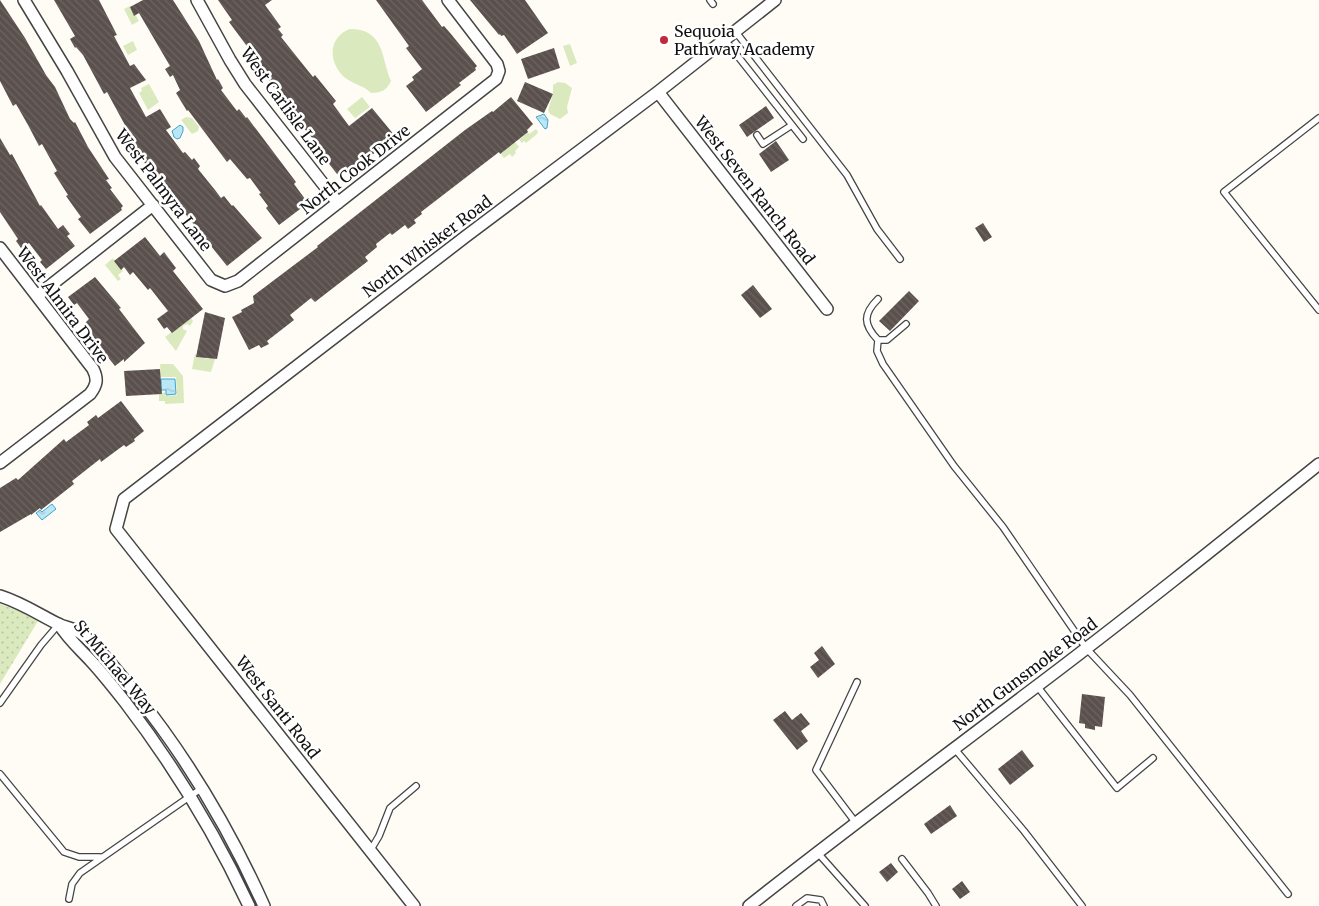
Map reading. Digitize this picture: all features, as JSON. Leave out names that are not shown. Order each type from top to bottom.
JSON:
[{"type":"street","name":"West Palmyra Lane","points":[[24,0],[116,157],[211,280],[225,286]]},
{"type":"street","name":"West Carlisle Lane","points":[[197,0],[245,84],[338,203]]},
{"type":"street","name":"North Cook Drive","points":[[225,286],[238,281],[491,83],[500,72],[492,57],[448,0]]},
{"type":"street","name":"North Whisker Road","points":[[116,529],[124,500],[457,243],[658,92],[775,0]]},
{"type":"street","name":"West Seven Ranch Road","points":[[658,92],[827,309]]},
{"type":"street","points":[[37,296],[153,205]]},
{"type":"street","name":"West Almira Drive","points":[[0,248],[93,369],[97,382],[90,394],[0,462]]},
{"type":"street","name":"North Gunsmoke Road","points":[[749,906],[817,852],[1037,686],[1233,534],[1319,464]]},
{"type":"street","name":"West Santi Road","points":[[116,529],[414,906]]},
{"type":"street","points":[[0,596],[24,605],[59,624]]},
{"type":"street","name":"St Michael Way","points":[[59,624],[81,633],[102,653],[166,734],[202,788],[232,839],[264,906]]},
{"type":"street","name":"St Michael Way","points":[[59,624],[66,635],[92,662],[123,700],[159,747],[219,846],[249,906]]},
{"type":"lane","points":[[735,32],[847,175],[877,230],[900,259]]},
{"type":"lane","points":[[725,40],[803,139]]},
{"type":"lane","points":[[1319,118],[1224,192],[1319,310]]},
{"type":"lane","points":[[757,135],[763,144],[792,125]]},
{"type":"lane","points":[[878,299],[866,315],[867,324],[878,340],[877,351],[882,364],[954,466],[1003,527],[1086,648],[1130,695],[1288,894]]},
{"type":"lane","points":[[878,340],[887,340],[906,324]]},
{"type":"lane","points":[[0,703],[41,645],[59,624]]},
{"type":"lane","points":[[856,823],[816,770],[857,682]]},
{"type":"lane","points":[[1037,686],[1117,788],[1153,758]]},
{"type":"lane","points":[[954,748],[1024,831],[1082,906]]},
{"type":"lane","points":[[0,774],[64,852],[79,857],[101,857]]},
{"type":"lane","points":[[370,851],[379,836],[390,808],[416,786]]},
{"type":"lane","points":[[69,899],[72,884],[80,873],[202,788]]},
{"type":"lane","points":[[817,852],[865,906]]},
{"type":"lane","points":[[902,858],[936,906]]},
{"type":"lane","points":[[796,906],[807,898],[821,900],[824,906]]},
{"type":"green space","points":[[130,6],[139,21],[132,25],[124,9]]},
{"type":"green space","points":[[350,29],[361,30],[370,34],[380,46],[391,81],[388,87],[383,90],[371,93],[344,77],[335,64],[333,57],[334,44],[343,33]]},
{"type":"green space","points":[[133,41],[137,50],[128,55],[123,46]]},
{"type":"green space","points":[[570,44],[577,63],[570,66],[563,46]]},
{"type":"green space","points":[[558,82],[565,83],[572,88],[567,107],[568,113],[560,119],[550,114],[548,110],[553,94],[553,85]]},
{"type":"green space","points":[[149,84],[159,102],[148,110],[139,93],[142,91],[141,88]]},
{"type":"green space","points":[[362,97],[370,107],[355,118],[347,109]]},
{"type":"green space","points":[[186,117],[192,118],[199,127],[198,131],[192,134],[181,120]]},
{"type":"green space","points":[[536,129],[537,134],[526,143],[524,141],[522,143],[519,140],[528,132],[529,134]]},
{"type":"green space","points":[[515,142],[519,147],[515,151],[516,153],[512,157],[510,154],[504,158],[500,153]]},
{"type":"green space","points":[[113,258],[123,271],[118,275],[121,279],[118,281],[105,265]]},
{"type":"green space","points":[[191,318],[193,321],[190,326],[187,324],[183,326],[183,329],[187,331],[176,351],[165,337]]},
{"type":"green space","points":[[195,354],[197,354],[196,357],[215,359],[211,372],[192,369]]},
{"type":"green space","points":[[160,364],[173,364],[183,376],[184,403],[165,404],[165,401],[159,401],[159,394],[165,392],[165,396],[177,395],[176,377],[161,377]]},
{"type":"green space","points":[[0,604],[38,621],[0,684]]},
{"type":"water","points":[[544,114],[548,120],[547,128],[545,129],[536,117]]},
{"type":"water","points":[[180,125],[183,127],[183,131],[180,138],[177,139],[172,131]]},
{"type":"water","points":[[161,379],[175,379],[176,394],[166,395],[166,390],[161,390]]},
{"type":"water","points":[[52,504],[56,509],[42,520],[36,513],[40,510],[42,512]]},
{"type":"building","points":[[0,0],[55,87],[70,119],[75,122],[88,147],[109,179],[106,180],[112,188],[110,189],[123,206],[122,210],[90,234],[78,219],[81,217],[66,196],[68,195],[54,173],[57,171],[42,144],[39,146],[16,104],[13,106],[0,81]]},
{"type":"building","points":[[54,0],[99,0],[117,35],[114,36],[130,66],[134,64],[146,80],[130,88],[146,117],[160,109],[171,127],[166,130],[183,153],[185,152],[192,160],[194,158],[200,166],[198,169],[221,198],[224,196],[262,238],[227,266],[139,156],[130,139],[132,138],[107,92],[104,94],[83,55],[75,48],[70,39],[75,36]]},
{"type":"building","points":[[143,0],[173,0],[199,41],[217,80],[223,88],[221,90],[237,111],[239,109],[247,117],[296,182],[294,184],[308,203],[279,225],[266,208],[268,206],[250,178],[247,179],[230,159],[227,162],[187,111],[176,93],[180,90],[173,75],[170,77],[165,69],[170,66],[139,13],[134,16],[130,7]]},
{"type":"building","points":[[218,0],[272,0],[265,5],[281,27],[278,29],[283,35],[281,37],[313,77],[315,75],[336,101],[333,104],[349,126],[372,108],[395,136],[360,165],[358,162],[341,176],[339,173],[337,174],[312,142],[314,140],[288,110],[290,108],[246,52],[249,49],[229,22],[232,20]]},
{"type":"building","points":[[376,0],[422,0],[442,27],[444,26],[477,66],[476,70],[459,83],[461,85],[426,112],[406,86],[414,80],[412,77],[422,69],[406,48],[409,46]]},
{"type":"building","points":[[470,0],[525,0],[548,33],[517,54],[504,35],[499,35]]},
{"type":"building","points":[[554,48],[560,68],[528,79],[521,59]]},
{"type":"building","points":[[525,82],[553,94],[544,113],[517,101]]},
{"type":"building","points":[[511,97],[533,124],[527,130],[528,132],[421,212],[422,214],[414,220],[416,223],[408,229],[405,225],[392,235],[390,233],[376,244],[377,247],[365,257],[368,261],[315,302],[311,298],[290,315],[294,320],[267,341],[269,344],[261,348],[259,345],[249,350],[232,317],[254,303],[253,296],[465,130],[493,112]]},
{"type":"building","points":[[766,106],[774,118],[747,137],[739,125]]},
{"type":"building","points":[[0,138],[10,155],[12,154],[40,206],[58,229],[63,225],[70,234],[67,236],[75,246],[46,269],[40,262],[42,260],[29,243],[21,248],[16,241],[18,239],[0,212]]},
{"type":"building","points":[[776,141],[789,160],[771,172],[759,154]]},
{"type":"building","points":[[983,223],[992,237],[984,242],[975,228]]},
{"type":"building","points":[[145,237],[160,256],[164,252],[176,268],[173,271],[203,309],[172,333],[167,327],[164,329],[157,319],[168,311],[150,288],[148,290],[133,272],[130,275],[124,267],[121,270],[114,261]]},
{"type":"building","points":[[95,277],[121,308],[119,309],[145,343],[124,362],[124,359],[115,366],[84,324],[89,319],[77,303],[74,305],[68,297]]},
{"type":"building","points":[[753,285],[772,309],[760,318],[741,295]]},
{"type":"building","points":[[909,291],[919,301],[890,331],[879,321]]},
{"type":"building","points":[[205,312],[225,318],[217,359],[196,357]]},
{"type":"building","points":[[160,369],[162,394],[126,396],[124,371]]},
{"type":"building","points":[[121,401],[144,431],[134,439],[135,441],[126,447],[124,445],[101,462],[100,459],[72,481],[74,484],[41,510],[40,508],[0,532],[0,488],[16,478],[18,480],[64,439],[66,442],[89,425],[87,422],[96,415],[98,418]]},
{"type":"building","points":[[822,646],[835,664],[818,678],[810,667],[819,660],[814,653]]},
{"type":"building","points":[[1082,694],[1105,697],[1102,727],[1095,726],[1095,730],[1085,728],[1085,724],[1079,723]]},
{"type":"building","points":[[785,711],[792,720],[801,713],[810,724],[801,731],[808,741],[797,750],[773,720]]},
{"type":"building","points":[[1022,750],[1034,766],[1010,785],[998,769]]},
{"type":"building","points":[[950,805],[957,816],[931,834],[924,824]]},
{"type":"building","points":[[891,863],[898,872],[887,882],[879,872]]},
{"type":"building","points":[[962,881],[970,892],[960,899],[952,889]]},
{"type":"place","name":"Sequoia Pathway Academy","points":[[664,40]]}]
